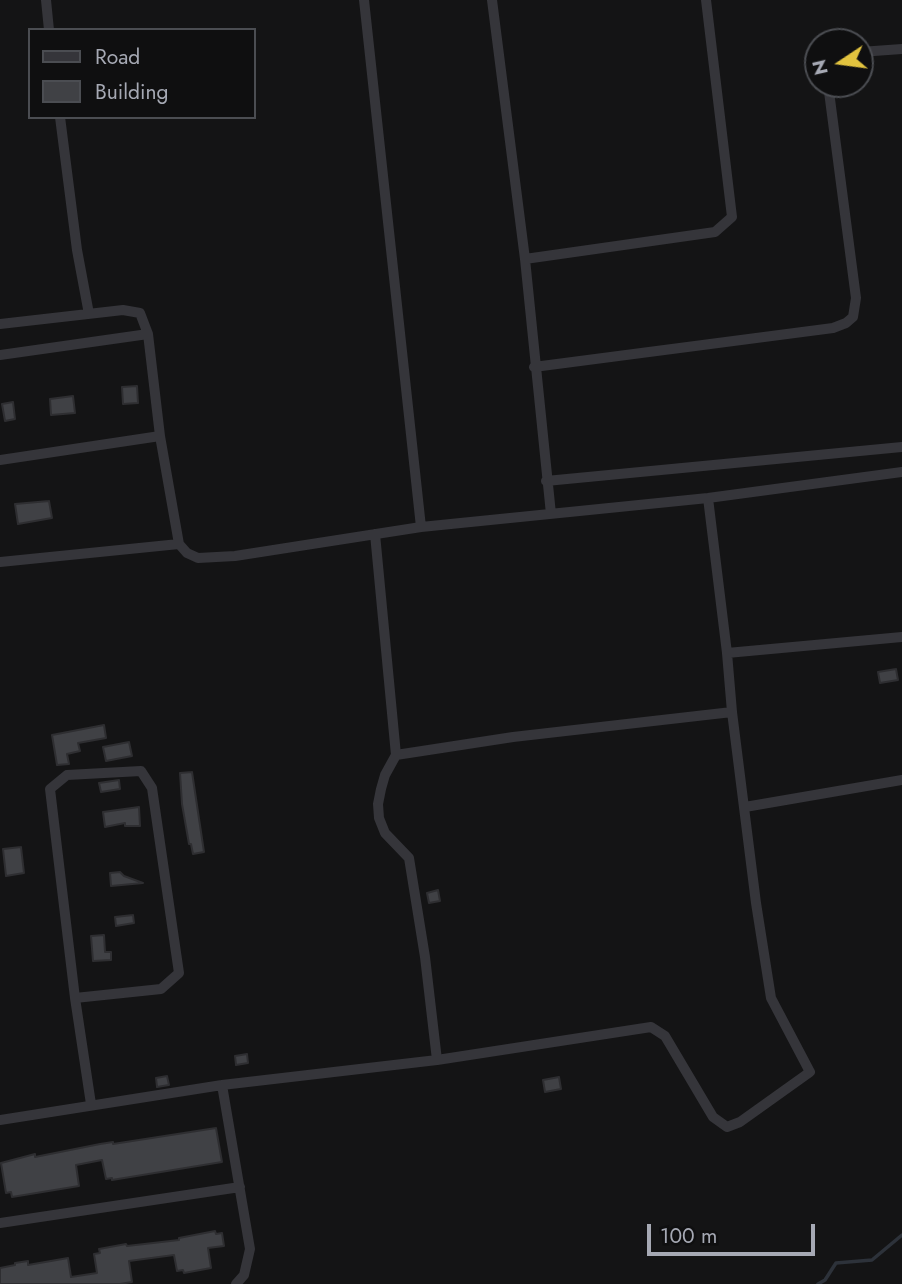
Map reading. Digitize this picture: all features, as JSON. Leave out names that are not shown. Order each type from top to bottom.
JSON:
[{"type":"street","points":[[46,0],[49,28]]},
{"type":"street","points":[[364,0],[421,527]]},
{"type":"street","points":[[492,0],[525,259],[551,514]]},
{"type":"street","points":[[525,259],[715,232],[732,217],[706,0]]},
{"type":"street","points":[[874,51],[902,49]]},
{"type":"street","points":[[534,367],[833,328],[853,317],[856,298],[830,98]]},
{"type":"street","points":[[60,119],[77,250],[89,314]]},
{"type":"street","points":[[0,324],[123,310],[140,313],[148,334],[160,436],[179,544],[193,556],[214,558],[421,527],[708,498],[902,472]]},
{"type":"street","points":[[0,355],[148,334]]},
{"type":"street","points":[[0,460],[160,436]]},
{"type":"street","points":[[546,481],[902,447]]},
{"type":"street","points":[[0,1120],[222,1084],[437,1060],[651,1027],[665,1036],[713,1117],[727,1127],[740,1122],[810,1072],[771,998],[756,903],[708,498]]},
{"type":"street","points":[[375,534],[396,755],[381,789],[379,818],[386,833],[409,858],[425,957],[437,1060]]},
{"type":"street","points":[[0,562],[179,544]]},
{"type":"street","points":[[727,653],[902,637]]},
{"type":"street","points":[[396,755],[513,737],[732,712]]},
{"type":"street","points":[[75,998],[161,989],[179,973],[152,788],[141,771],[67,775],[50,789],[75,998],[91,1104]]},
{"type":"street","points":[[745,807],[902,780]]},
{"type":"street","points":[[222,1084],[250,1249],[244,1275],[236,1284]]},
{"type":"street","points":[[0,1223],[240,1187]]},
{"type":"building","points":[[137,386],[138,403],[123,404],[122,387]]},
{"type":"building","points":[[73,396],[75,413],[51,415],[50,399]]},
{"type":"building","points":[[13,402],[15,419],[5,421],[2,404]]},
{"type":"building","points":[[49,501],[52,518],[18,524],[15,504]]},
{"type":"building","points":[[896,669],[898,680],[880,683],[878,672]]},
{"type":"building","points":[[104,725],[106,738],[78,743],[80,751],[67,754],[69,764],[57,765],[52,735]]},
{"type":"building","points":[[129,742],[132,756],[106,761],[103,747]]},
{"type":"building","points":[[192,772],[204,852],[193,854],[182,804],[180,773]]},
{"type":"building","points":[[119,780],[120,789],[101,792],[99,783]]},
{"type":"building","points":[[139,807],[140,826],[125,826],[125,823],[105,827],[103,812]]},
{"type":"building","points":[[21,847],[24,873],[6,876],[3,849]]},
{"type":"building","points":[[120,872],[143,883],[111,886],[110,873]]},
{"type":"building","points":[[438,890],[440,901],[429,903],[427,893]]},
{"type":"building","points":[[133,915],[134,923],[116,926],[115,917]]},
{"type":"building","points":[[104,935],[105,952],[111,952],[111,960],[93,961],[91,936]]},
{"type":"building","points":[[247,1054],[248,1063],[236,1065],[235,1056]]},
{"type":"building","points":[[167,1076],[169,1085],[157,1087],[156,1078]]},
{"type":"building","points":[[559,1077],[561,1089],[545,1092],[543,1080]]},
{"type":"building","points":[[216,1128],[222,1162],[112,1180],[106,1179],[102,1160],[76,1165],[79,1186],[12,1197],[11,1192],[6,1193],[1,1163],[35,1154],[35,1157],[100,1144]]},
{"type":"building","points":[[215,1231],[216,1234],[222,1233],[224,1246],[208,1248],[211,1268],[184,1273],[183,1270],[177,1271],[174,1255],[129,1261],[132,1282],[120,1284],[0,1284],[0,1268],[15,1263],[28,1261],[28,1265],[68,1258],[71,1277],[97,1273],[94,1254],[100,1253],[99,1249],[179,1240]]},
{"type":"waterway","points":[[818,1284],[825,1280],[836,1263],[872,1260],[902,1235]]}]
